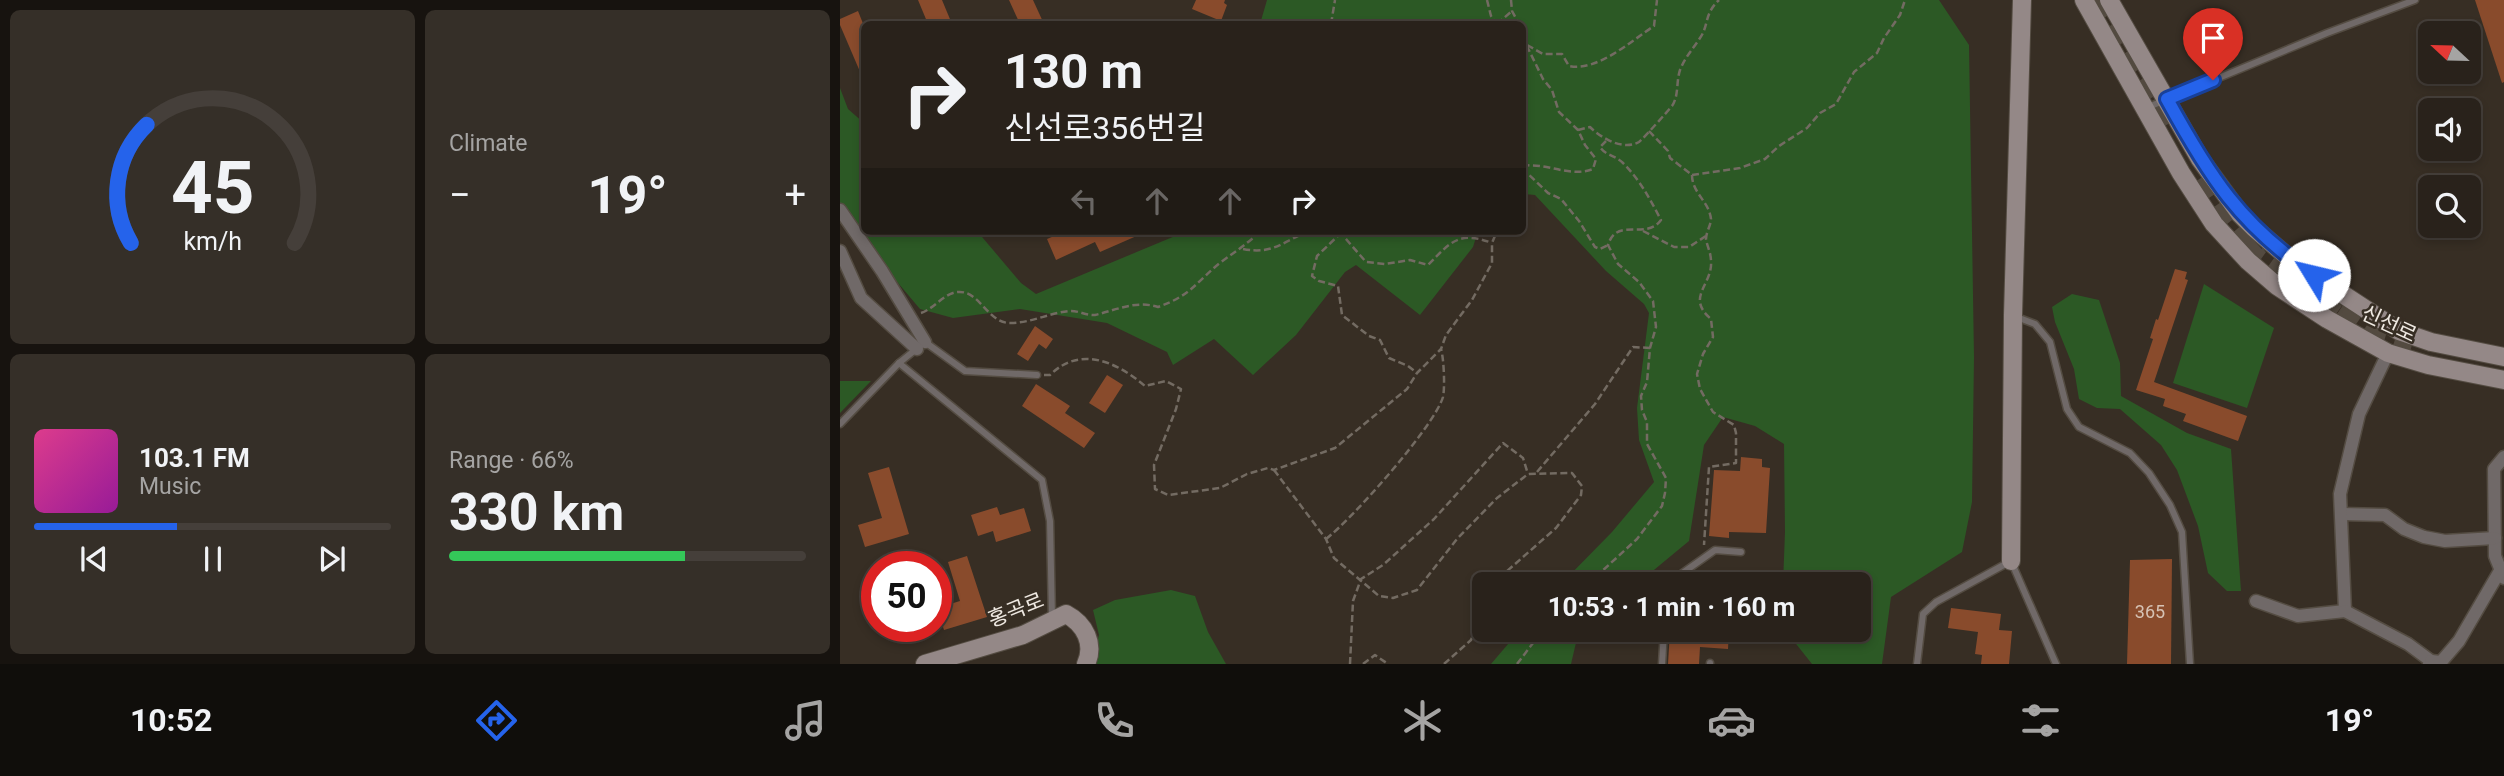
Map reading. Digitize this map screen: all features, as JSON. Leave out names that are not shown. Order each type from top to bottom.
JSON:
[{"type":"main road","points":[[2011,561],[2012,315],[2022,0]]},
{"type":"main road","name":"신선로","points":[[2084,0],[2144,109],[2214,223],[2248,261],[2277,286],[2326,319],[2388,353],[2428,365],[2504,380]]},
{"type":"main road","name":"신선로","points":[[2109,0],[2206,167],[2240,214],[2254,228],[2295,263],[2399,331],[2434,343],[2504,357]]},
{"type":"main road","points":[[2428,365],[2434,343]]},
{"type":"main road","name":"홍곡로","points":[[935,662],[1023,635],[1066,614],[1079,621],[1087,635],[1090,655],[1086,664]]},
{"type":"street","points":[[840,210],[882,271],[921,345]]},
{"type":"street","points":[[840,251],[861,298],[921,345]]},
{"type":"street","points":[[2345,611],[2340,494],[2359,414],[2388,353]]},
{"type":"street","points":[[2256,601],[2298,616],[2345,611],[2408,644],[2430,663],[2441,662],[2459,641],[2502,574],[2495,556],[2494,469],[2504,457]]},
{"type":"street","points":[[2342,514],[2385,515],[2404,529],[2445,541],[2495,538]]},
{"type":"lane","points":[[2144,109],[2327,33],[2415,0]]},
{"type":"lane","points":[[2012,315],[2035,324],[2050,342],[2067,409],[2079,428],[2130,453],[2149,473],[2170,505],[2182,532],[2190,664]]},
{"type":"lane","points":[[840,424],[899,363],[921,345],[965,371],[1037,375]]},
{"type":"lane","points":[[899,363],[1042,480],[1051,521],[1052,620]]},
{"type":"lane","points":[[1684,572],[1715,550],[1741,552]]},
{"type":"lane","points":[[1917,664],[1923,614],[1936,602],[2011,561],[2056,664]]},
{"type":"lane","points":[[1661,664],[1663,642]]},
{"type":"path","points":[[1332,21],[1335,0]]},
{"type":"path","points":[[1487,0],[1490,16],[1494,21]]},
{"type":"path","points":[[1511,0],[1512,11],[1517,21]]},
{"type":"path","points":[[1527,45],[1543,54],[1562,54],[1569,66],[1580,68],[1616,51],[1654,26],[1657,0]]},
{"type":"path","points":[[1578,130],[1590,127],[1606,141],[1625,144],[1639,142],[1672,106],[1686,56],[1701,38],[1706,17],[1719,0]]},
{"type":"path","points":[[1648,130],[1668,151],[1670,158],[1692,175],[1740,168],[1765,159],[1779,146],[1807,128],[1820,113],[1836,104],[1854,72],[1877,52],[1900,15],[1905,0]]},
{"type":"path","points":[[1500,21],[1512,11]]},
{"type":"path","points":[[1526,166],[1538,163],[1584,173],[1593,169],[1596,159],[1578,130],[1559,112],[1552,90],[1543,79],[1527,45]]},
{"type":"path","points":[[1526,171],[1548,193],[1561,200],[1600,250],[1608,245],[1611,234],[1617,231],[1656,227],[1661,220],[1651,198],[1641,188],[1636,176],[1618,158],[1605,154],[1600,146],[1606,141]]},
{"type":"path","points":[[1692,175],[1692,185],[1705,204],[1711,220],[1706,236],[1711,261],[1710,276],[1700,291],[1700,298],[1701,306],[1711,319],[1713,337],[1703,354],[1697,374],[1705,401],[1713,412],[1734,425],[1737,433],[1735,463],[1709,467],[1704,558]]},
{"type":"path","points":[[1640,229],[1674,247],[1689,247],[1706,236]]},
{"type":"path","points":[[908,317],[926,312],[954,293],[962,292],[976,298],[996,320],[1011,324],[1069,311],[1090,316],[1133,305],[1158,307],[1195,289],[1221,263],[1257,235]]},
{"type":"path","points":[[1242,249],[1264,252],[1303,235]]},
{"type":"path","points":[[1338,235],[1317,256],[1312,276],[1338,286],[1342,315],[1380,341],[1389,358],[1417,373]]},
{"type":"path","points":[[1344,235],[1366,262],[1374,264],[1410,260],[1428,265],[1455,239],[1467,237],[1492,243]]},
{"type":"path","points":[[1274,470],[1335,448],[1397,398],[1441,349],[1447,335],[1472,300],[1492,263],[1492,243],[1495,235]]},
{"type":"path","points":[[1601,572],[1637,539],[1662,506],[1666,478],[1647,444],[1647,422],[1642,410],[1641,396],[1647,382],[1650,348],[1656,327],[1653,301],[1639,282],[1618,264],[1608,245]]},
{"type":"path","points":[[1537,473],[1595,404],[1633,347],[1650,348]]},
{"type":"path","points":[[1326,539],[1340,527],[1428,425],[1443,397],[1441,349]]},
{"type":"path","points":[[1037,375],[1050,375],[1060,365],[1083,357],[1126,370],[1145,386],[1166,381],[1181,389],[1177,409],[1154,465],[1155,489],[1168,495],[1220,488],[1247,474],[1268,468],[1274,470],[1326,539],[1334,558],[1379,596],[1393,598],[1417,590],[1457,539],[1497,498],[1528,474],[1572,473],[1582,486],[1581,495],[1556,528],[1506,572]]},
{"type":"path","points":[[1350,664],[1353,601],[1362,579],[1434,519],[1503,443],[1523,458],[1528,474]]},
{"type":"path","points":[[1444,664],[1472,638]]},
{"type":"path","points":[[1517,664],[1534,642]]},
{"type":"path","points":[[1363,664],[1375,656],[1388,664]]},
{"type":"green space","points":[[1267,0],[1939,0],[1969,45],[1974,357],[1972,502],[1962,552],[1891,597],[1882,664],[1812,664],[1795,642],[1871,642],[1871,572],[1783,572],[1784,444],[1755,426],[1723,417],[1704,445],[1689,541],[1652,572],[1573,572],[1612,532],[1654,482],[1639,440],[1637,408],[1649,313],[1644,304],[1606,271],[1535,195],[1526,194],[1526,21],[1261,21]]},
{"type":"green space","points":[[840,88],[848,109],[861,120],[861,234],[840,204]]},
{"type":"green space","points":[[862,235],[980,235],[1021,283],[1036,294],[1177,235],[1477,235],[1473,247],[1420,315],[1356,265],[1345,272],[1296,335],[1253,375],[1214,339],[1173,365],[1167,352],[1107,323],[1020,309],[953,318],[920,309]]},
{"type":"green space","points":[[2204,284],[2274,328],[2247,408],[2173,383]]},
{"type":"green space","points":[[2072,294],[2099,300],[2120,363],[2121,396],[2187,433],[2231,449],[2241,591],[2227,591],[2208,573],[2198,526],[2177,470],[2161,445],[2120,409],[2097,408],[2079,399],[2074,369],[2055,322],[2052,307]]},
{"type":"green space","points":[[840,381],[871,381],[840,413]]},
{"type":"green space","points":[[1171,590],[1195,596],[1208,632],[1226,664],[1091,664],[1099,635],[1093,610],[1115,600]]},
{"type":"green space","points":[[1510,642],[1576,642],[1571,664],[1491,664]]},
{"type":"building","points":[[918,0],[942,0],[951,21],[927,21]]},
{"type":"building","points":[[1009,0],[1033,0],[1043,21],[1019,21]]},
{"type":"building","points":[[1196,0],[1225,0],[1227,5],[1221,21],[1192,9]]},
{"type":"building","points":[[2475,0],[2504,0],[2502,83],[2482,21]]},
{"type":"building","points":[[858,11],[862,21],[861,74],[840,25],[840,19]]},
{"type":"building","points":[[1056,235],[1139,235],[1100,252],[1095,242],[1056,260],[1047,239]]},
{"type":"building","points":[[2175,269],[2187,272],[2185,279],[2188,280],[2154,382],[2247,416],[2238,441],[2183,421],[2186,414],[2163,406],[2165,399],[2136,390],[2153,339],[2150,338],[2156,319],[2158,320]]},
{"type":"building","points":[[1035,326],[1053,339],[1046,349],[1039,344],[1028,361],[1017,354]]},
{"type":"building","points":[[1107,375],[1123,385],[1105,413],[1089,403]]},
{"type":"building","points":[[1036,384],[1070,406],[1065,413],[1095,433],[1084,448],[1022,406]]},
{"type":"building","points":[[1741,457],[1762,459],[1762,467],[1770,468],[1766,533],[1729,532],[1729,538],[1709,536],[1714,470],[1740,471]]},
{"type":"building","points":[[889,467],[909,534],[865,547],[858,525],[882,518],[868,473]]},
{"type":"building","points":[[997,507],[1000,515],[1024,508],[1031,531],[996,542],[993,531],[978,536],[971,515]]},
{"type":"building","points":[[967,556],[987,617],[952,628],[952,603],[960,601],[952,575],[952,561]]},
{"type":"building","points":[[2172,559],[2171,664],[2127,664],[2130,560]]},
{"type":"building","points":[[1951,608],[2001,614],[1999,630],[2012,631],[2009,664],[1981,664],[1982,655],[1975,654],[1978,632],[1948,628]]},
{"type":"building","points":[[1669,642],[1728,642],[1728,649],[1700,647],[1699,664],[1668,664]]},
{"type":"tunnel","points":[[2093,0],[2175,131]]},
{"type":"tunnel","points":[[2204,176],[2239,225],[2265,250]]},
{"type":"tunnel","points":[[2245,246],[2255,257],[2354,327]]},
{"type":"tunnel","points":[[2343,305],[2385,333],[2413,342]]},
{"type":"route","points":[[2213,80],[2167,99],[2200,159],[2240,214],[2295,263],[2314,275]]}]
